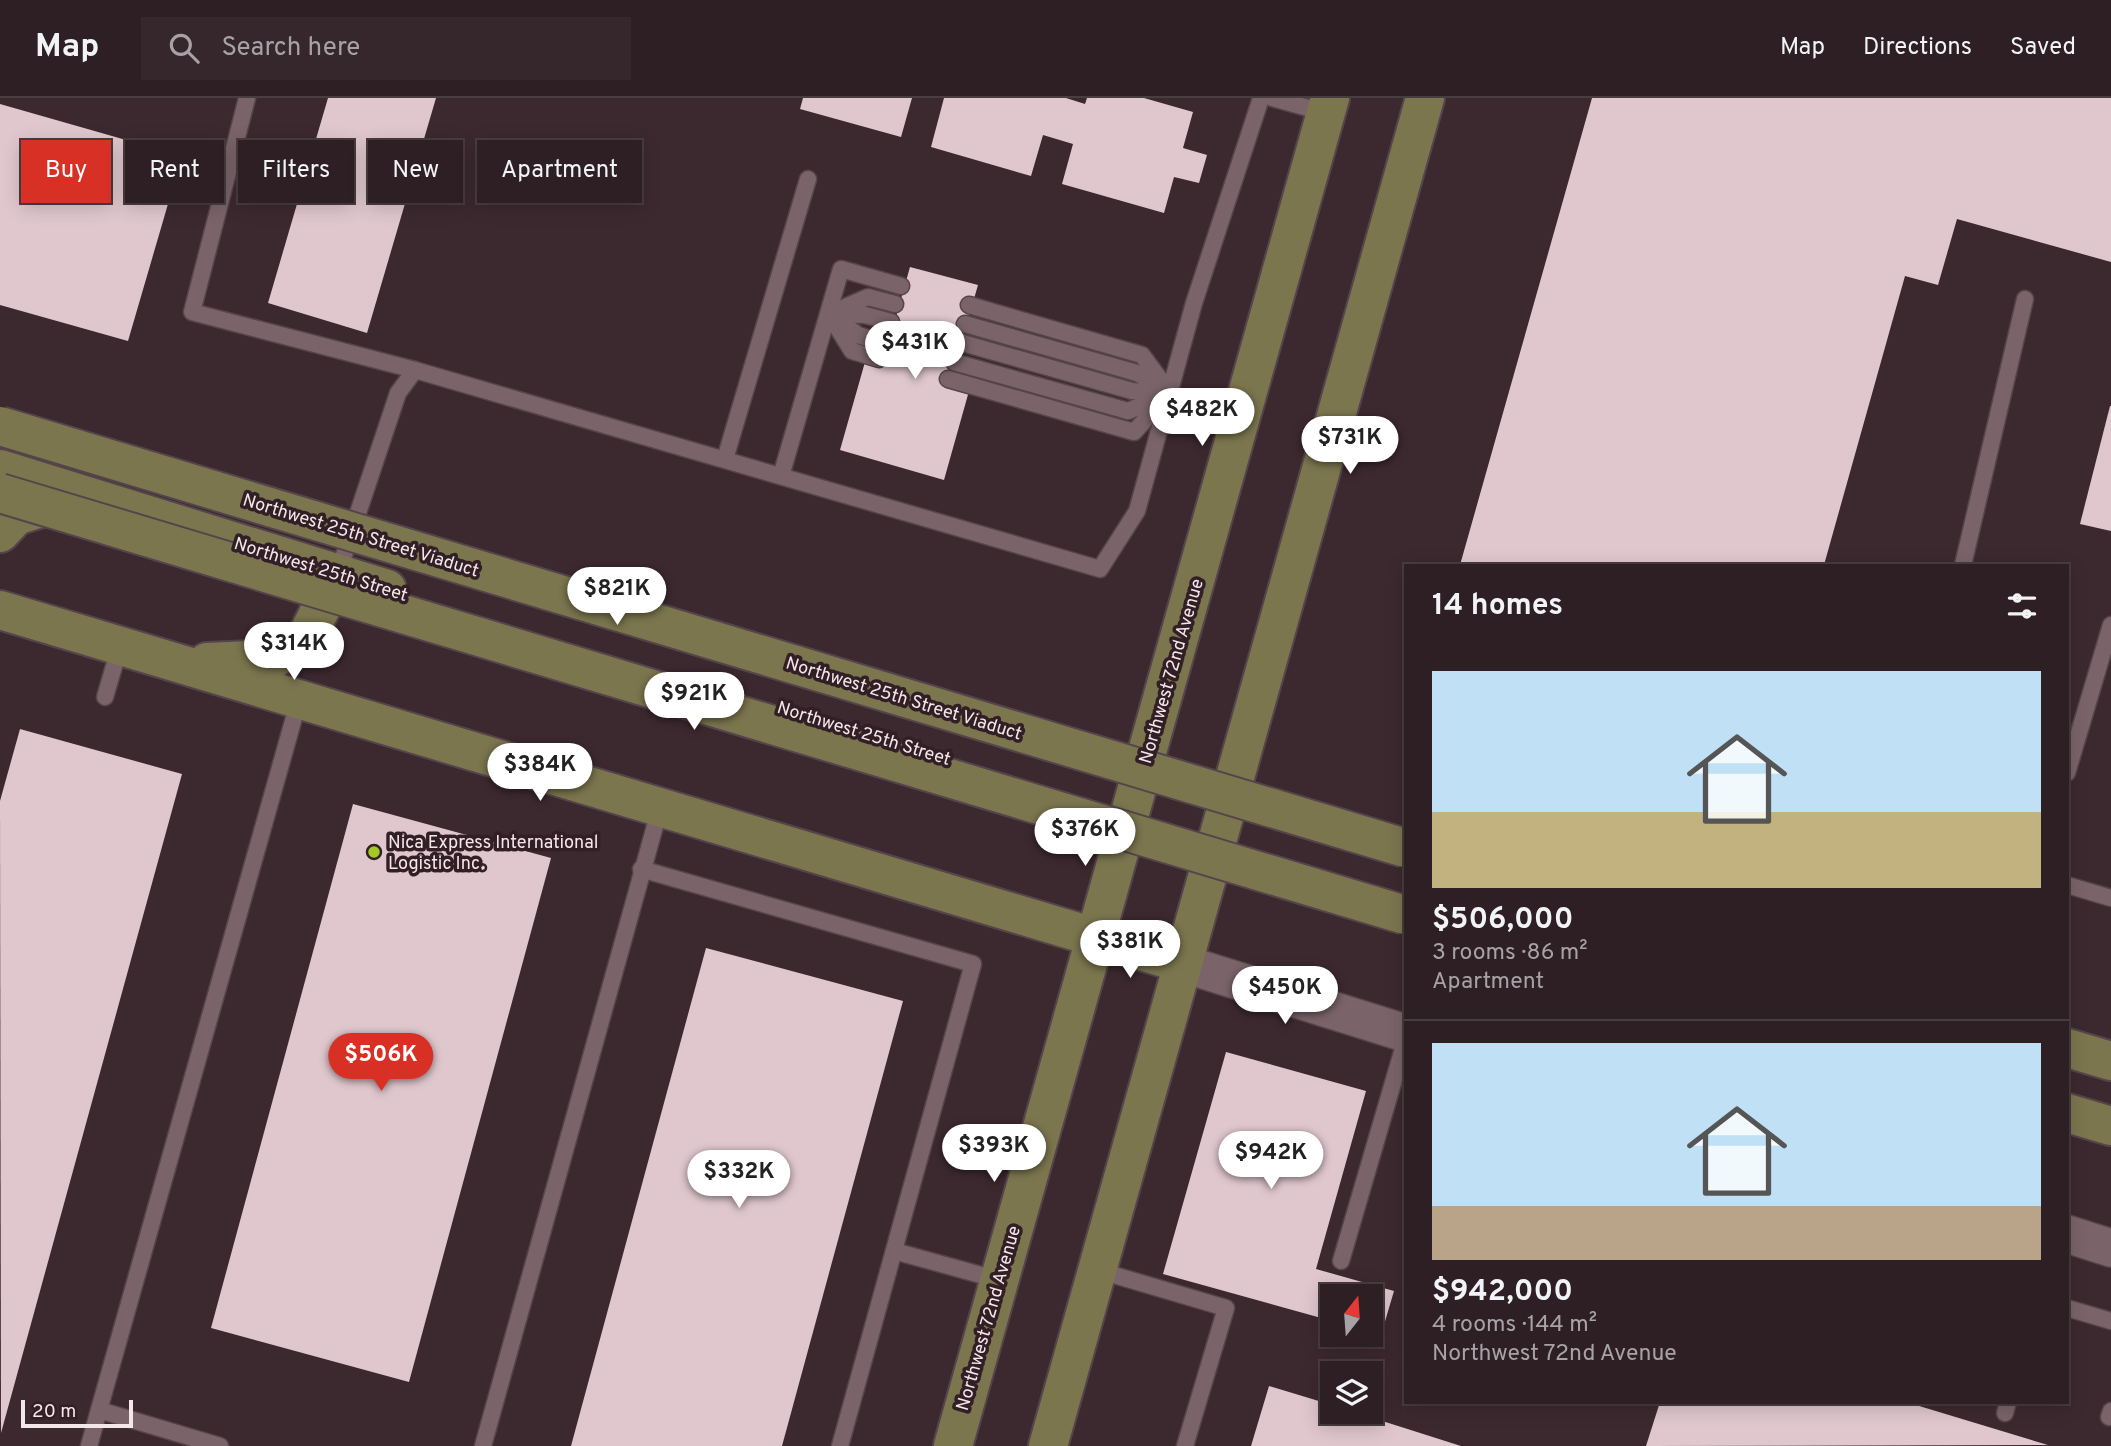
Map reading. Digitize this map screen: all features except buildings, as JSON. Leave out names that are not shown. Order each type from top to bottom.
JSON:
[{"type":"main road","points":[[1048,1446],[1425,98]]},
{"type":"main road","name":"Northwest 72nd Avenue","points":[[953,1446],[1328,105]]},
{"type":"main road","name":"Northwest 25th Street Viaduct","points":[[0,426],[1404,848]]},
{"type":"main road","name":"Northwest 25th Street","points":[[0,469],[338,574],[1217,839]]},
{"type":"main road","points":[[0,493],[1404,915]]},
{"type":"main road","points":[[0,533],[16,516],[81,495]]},
{"type":"main road","points":[[174,663],[274,659],[307,636],[338,574]]},
{"type":"main road","points":[[0,610],[1181,963]]},
{"type":"main road","points":[[2069,1049],[2111,1061]]},
{"type":"main road","points":[[2069,1114],[2111,1126]]},
{"type":"street","name":"Northwest 25th Street","points":[[1217,839],[1404,899]]},
{"type":"street","points":[[1181,963],[1404,1033]]},
{"type":"street","points":[[2069,1235],[2111,1248]]},
{"type":"lane","points":[[247,98],[192,312],[415,370],[1100,569],[1137,511],[1195,303],[1261,98]]},
{"type":"lane","points":[[1272,98],[1328,105]]},
{"type":"lane","points":[[725,459],[808,179]]},
{"type":"lane","points":[[781,476],[841,270],[901,286]]},
{"type":"lane","points":[[829,314],[868,297],[895,304]]},
{"type":"lane","points":[[1963,564],[2025,299]]},
{"type":"lane","points":[[969,305],[1142,355],[1170,393]]},
{"type":"lane","points":[[829,314],[864,315],[891,322]]},
{"type":"lane","points":[[829,314],[858,335],[884,342]]},
{"type":"lane","points":[[829,314],[852,351],[879,359]]},
{"type":"lane","points":[[965,324],[1137,373],[1170,393]]},
{"type":"lane","points":[[959,342],[1132,391],[1170,393]]},
{"type":"lane","points":[[954,362],[1128,411],[1170,393]]},
{"type":"lane","points":[[338,574],[398,393],[415,370]]},
{"type":"lane","points":[[948,379],[1133,432],[1170,393]]},
{"type":"lane","points":[[2069,766],[2111,625]]},
{"type":"lane","points":[[105,697],[120,646]]},
{"type":"lane","points":[[89,1446],[299,700]]},
{"type":"lane","points":[[483,1446],[660,807]]},
{"type":"lane","points":[[641,869],[973,964],[839,1446]]},
{"type":"lane","points":[[2069,886],[2111,898]]},
{"type":"lane","points":[[1340,1261],[1404,1045]]},
{"type":"lane","points":[[894,1251],[999,1280]]},
{"type":"lane","points":[[1097,1270],[1226,1308],[1185,1446]]},
{"type":"lane","points":[[2069,1309],[2111,1321]]},
{"type":"lane","points":[[99,1410],[220,1446]]},
{"type":"place","name":"Nica Express International Logistic Inc.","points":[[374,852]]}]
